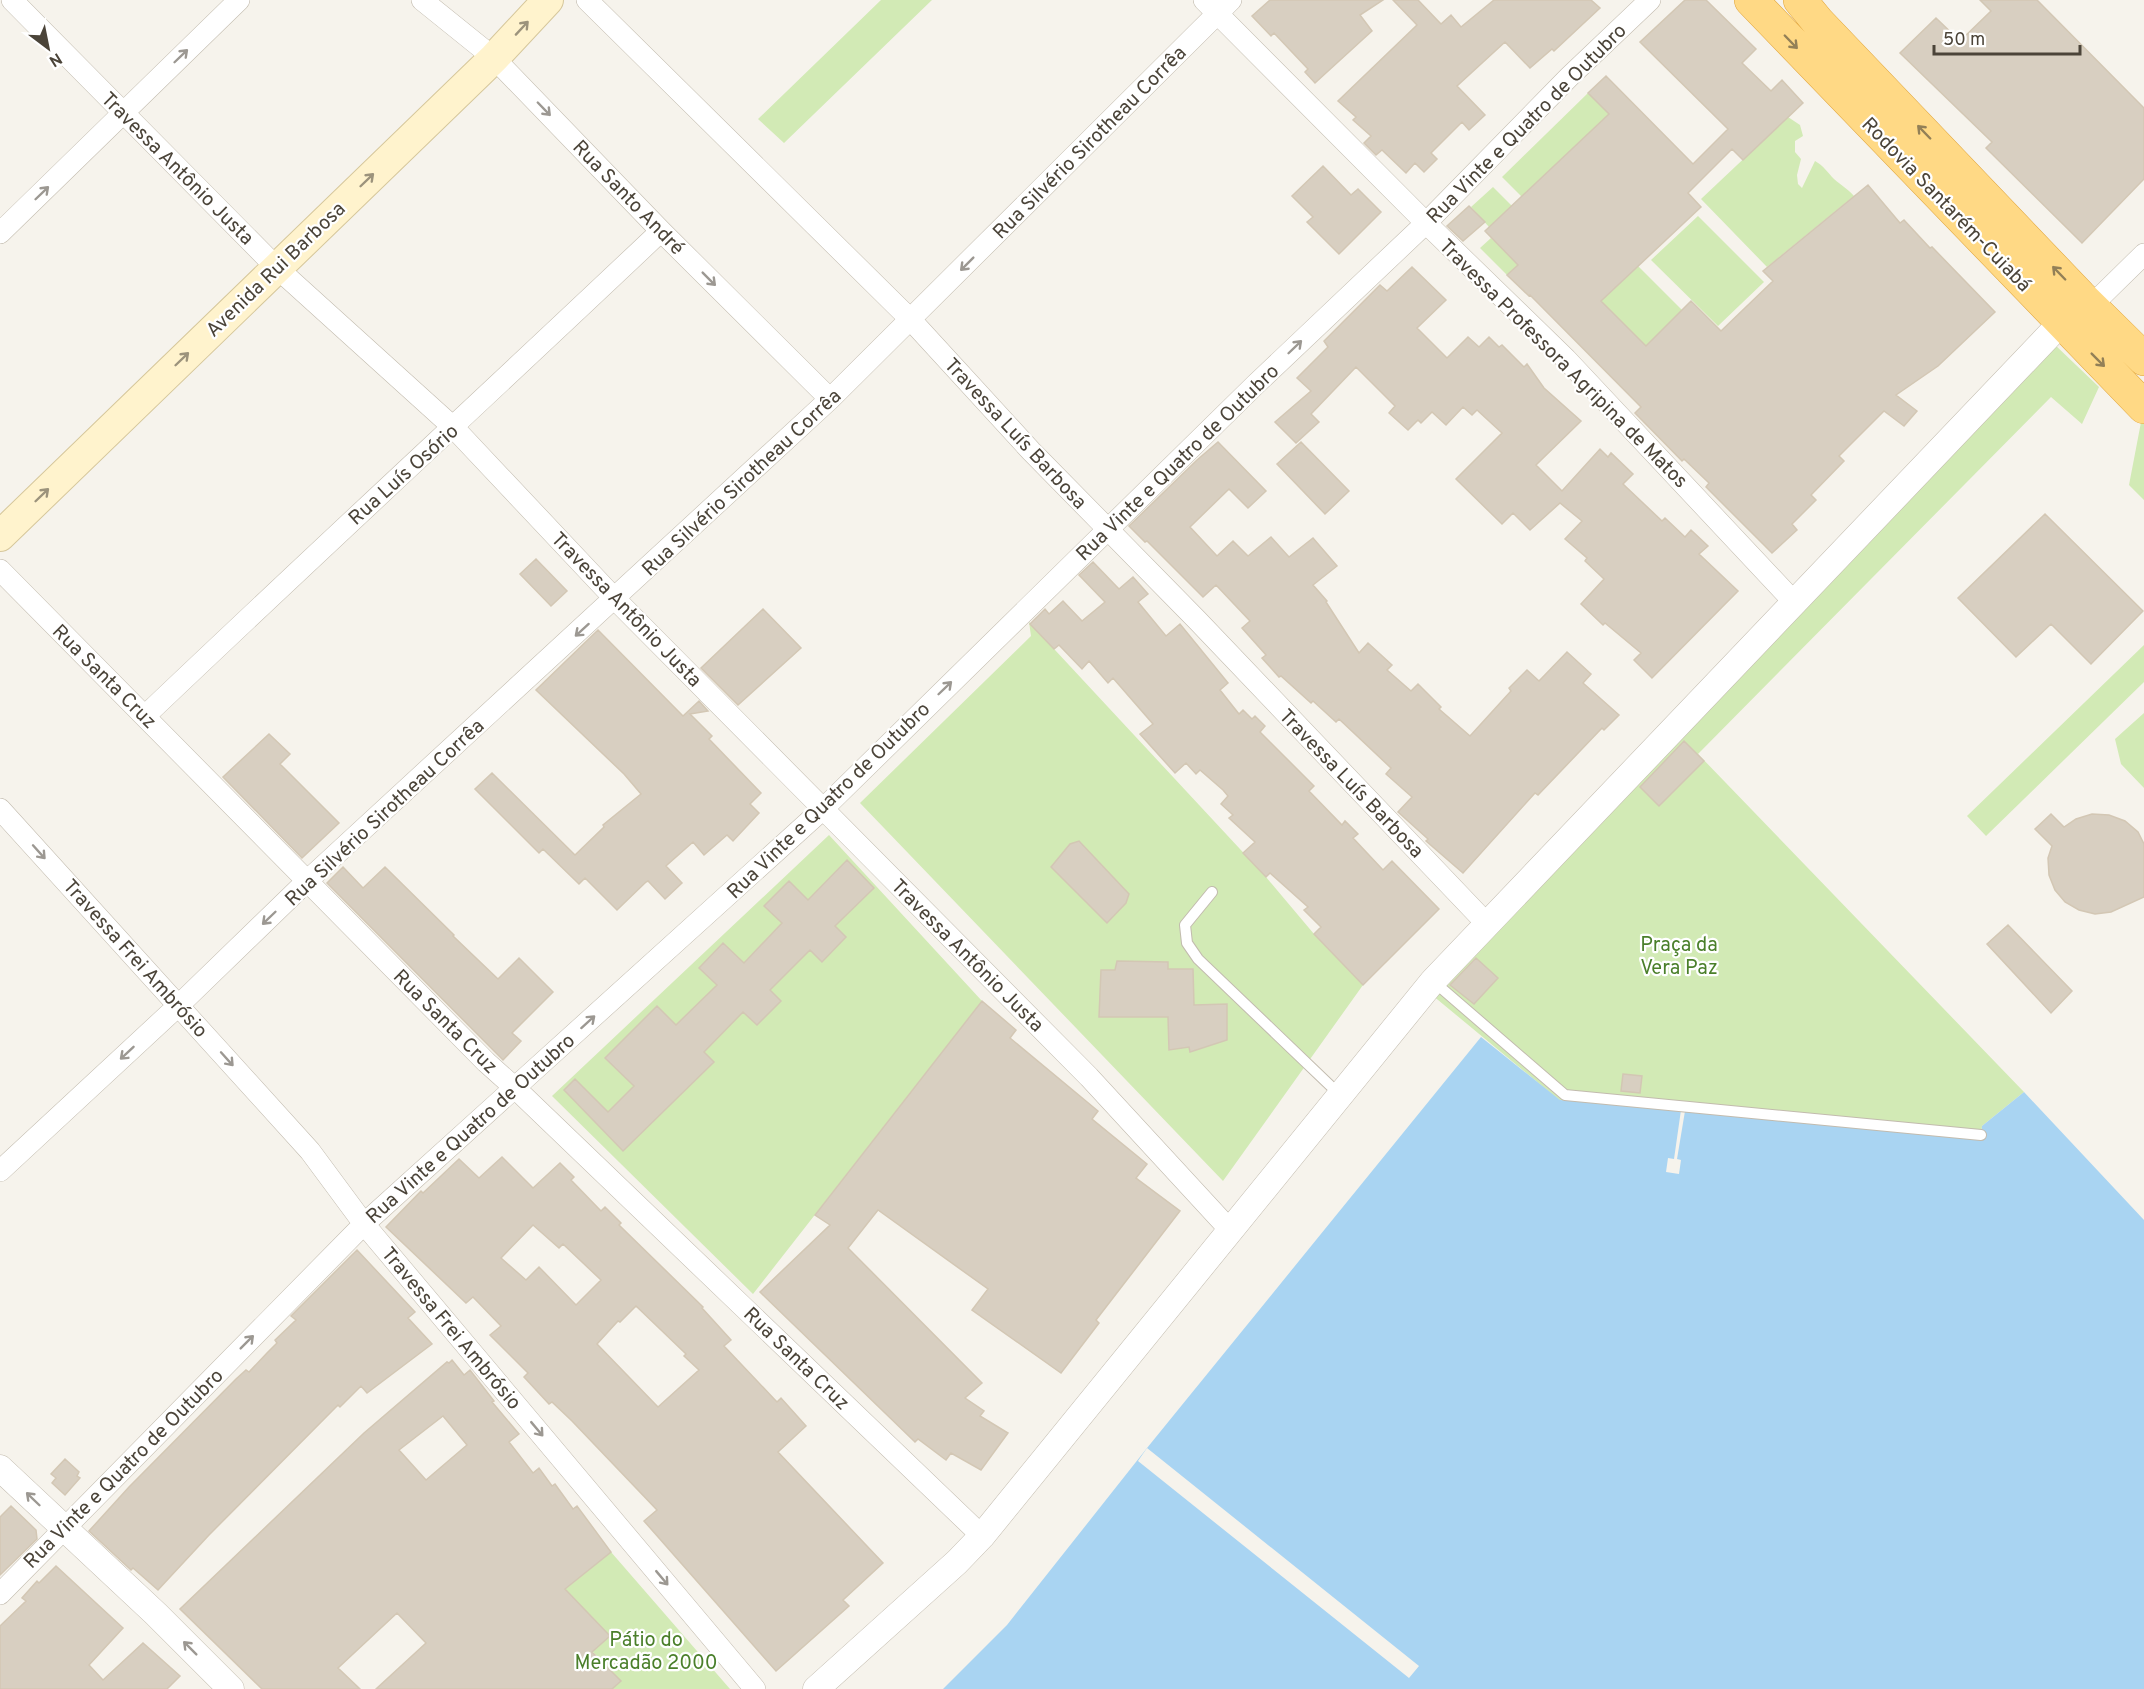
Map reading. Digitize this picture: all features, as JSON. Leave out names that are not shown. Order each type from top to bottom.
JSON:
[{"type":"highway","name":"Rodovia Santarém-Cuiabá","points":[[1751,0],[2144,407]]},
{"type":"highway","name":"Rodovia Santarém-Cuiabá","points":[[1800,0],[1818,22],[2144,359]]},
{"type":"main road","name":"Avenida Rui Barbosa","points":[[0,536],[494,58],[548,0]]},
{"type":"street","name":"Travessa Antônio Justa","points":[[12,0],[276,267],[454,428],[615,599],[1089,1077],[1230,1230]]},
{"type":"street","points":[[0,233],[239,0]]},
{"type":"street","name":"Rua Santo André","points":[[422,0],[494,58],[661,231],[830,399]]},
{"type":"street","name":"Travessa Luís Barbosa","points":[[587,0],[911,320],[1107,530],[1197,620],[1487,924]]},
{"type":"street","name":"Rua Vinte e Quatro de Outubro","points":[[0,1594],[364,1224],[824,808],[1107,530],[1426,223],[1569,77],[1650,0]]},
{"type":"street","name":"Rua Silvério Sirotheau Corrêa","points":[[0,1171],[179,1005],[307,881],[830,399],[911,320],[1217,5]]},
{"type":"street","name":"Travessa Professora Agripina de Matos","points":[[1217,5],[1426,223],[1566,359],[1794,602]]},
{"type":"street","name":"Rua Luís Osório","points":[[145,716],[661,231]]},
{"type":"street","points":[[816,1689],[957,1562],[982,1536],[1340,1095],[1430,978],[1487,924],[2061,322],[2091,306],[2144,254]]},
{"type":"street","name":"Rua Santa Cruz","points":[[0,570],[486,1062],[982,1536]]},
{"type":"street","name":"Travessa Frei Ambrósio","points":[[0,809],[310,1151],[364,1224],[755,1689]]},
{"type":"street","points":[[0,1468],[156,1614],[231,1689]]},
{"type":"lane","points":[[1212,892],[1185,925],[1186,943],[1198,959],[1340,1095]]},
{"type":"lane","points":[[1430,978],[1565,1095],[1981,1134]]},
{"type":"green space","points":[[881,0],[932,0],[784,143],[758,119]]},
{"type":"green space","points":[[1588,93],[1609,114],[1522,197],[1502,177]]},
{"type":"green space","points":[[1788,117],[1800,125],[1803,136],[1795,141],[1795,152],[1801,159],[1797,175],[1798,184],[1802,188],[1815,161],[1854,196],[1767,267],[1701,199]]},
{"type":"green space","points":[[1493,187],[1512,206],[1489,227],[1471,207]]},
{"type":"green space","points":[[1698,216],[1764,282],[1718,326],[1651,260]]},
{"type":"green space","points":[[1491,238],[1500,246],[1545,240],[1507,275],[1480,248]]},
{"type":"green space","points":[[1638,266],[1682,310],[1646,346],[1601,301]]},
{"type":"green space","name":"Praça da Vera Paz","points":[[2053,343],[2099,387],[2082,424],[2051,397],[1698,754],[2024,1092],[1982,1126],[1981,1136],[1559,1100],[1432,995]]},
{"type":"green space","points":[[2142,417],[2144,419],[2144,500],[2129,485]]},
{"type":"green space","points":[[1029,622],[1363,985],[1223,1181],[860,803],[1031,636]]},
{"type":"green space","points":[[2144,645],[2144,682],[1986,836],[1967,816]]},
{"type":"green space","points":[[2144,713],[2144,788],[2121,764],[2115,739]]},
{"type":"green space","points":[[829,835],[982,1001],[753,1294],[552,1096]]},
{"type":"green space","name":"Pátio do Mercadão 2000","points":[[611,1552],[730,1689],[612,1689],[621,1681],[592,1651],[609,1636],[584,1609],[549,1602]]},
{"type":"water","points":[[1481,1037],[1560,1100],[1981,1136],[1982,1126],[2024,1092],[2144,1220],[2144,1689],[943,1689],[1007,1625],[1147,1448]]},
{"type":"pier","points":[[1681,1110],[1685,1111],[1677,1159],[1681,1160],[1679,1174],[1666,1172],[1668,1158],[1674,1159]]},
{"type":"pier","points":[[1147,1448],[1419,1666],[1409,1678],[1138,1461]]},
{"type":"building","points":[[1270,0],[1383,0],[1360,15],[1372,31],[1315,83],[1305,72],[1308,69],[1274,33],[1271,36],[1252,16]]},
{"type":"building","points":[[1393,0],[1418,0],[1441,24],[1451,15],[1461,27],[1494,0],[1591,0],[1600,8],[1554,51],[1552,49],[1530,68],[1505,42],[1457,86],[1485,115],[1469,130],[1462,122],[1431,153],[1437,159],[1424,172],[1415,163],[1406,173],[1382,150],[1376,155],[1364,143],[1371,136],[1353,120],[1356,117],[1338,101],[1417,25]]},
{"type":"building","points":[[1685,0],[1706,0],[1756,49],[1742,63],[1771,91],[1782,80],[1803,103],[1743,160],[1732,149],[1688,193],[1701,207],[1601,301],[1646,346],[1691,301],[1721,331],[1773,281],[1763,271],[1868,185],[1900,223],[1904,220],[1995,312],[1938,366],[1896,395],[1917,411],[1904,426],[1884,411],[1839,456],[1844,461],[1811,495],[1816,500],[1792,524],[1797,530],[1772,553],[1706,487],[1709,483],[1684,459],[1682,461],[1635,413],[1641,407],[1530,295],[1507,275],[1518,265],[1485,231],[1609,114],[1588,93],[1606,76],[1693,164],[1728,129],[1640,42]]},
{"type":"building","points":[[1980,0],[2037,0],[2144,108],[2144,179],[2082,243],[1986,148],[1992,142],[1900,53],[1936,18],[1960,41],[1991,11]]},
{"type":"building","points":[[1323,166],[1351,195],[1358,189],[1381,212],[1339,254],[1307,222],[1313,217],[1292,196]]},
{"type":"building","points":[[1469,206],[1485,222],[1463,241],[1447,226]]},
{"type":"building","points":[[1412,267],[1446,300],[1417,328],[1447,358],[1468,337],[1479,347],[1489,337],[1499,347],[1502,345],[1524,367],[1527,364],[1544,388],[1581,421],[1536,465],[1562,491],[1600,449],[1608,457],[1611,453],[1633,474],[1623,484],[1662,521],[1665,518],[1685,537],[1691,530],[1708,546],[1699,554],[1738,591],[1652,678],[1634,660],[1641,653],[1605,623],[1603,625],[1581,604],[1604,579],[1585,561],[1587,558],[1565,539],[1582,521],[1560,503],[1530,530],[1513,513],[1502,524],[1456,479],[1502,433],[1477,410],[1472,415],[1463,407],[1446,425],[1432,412],[1421,423],[1418,420],[1408,430],[1389,413],[1395,406],[1356,367],[1311,414],[1319,422],[1296,443],[1275,422],[1311,391],[1297,378],[1328,347],[1324,341],[1380,285],[1387,291]]},
{"type":"building","points":[[1218,442],[1266,491],[1248,508],[1229,489],[1190,527],[1217,556],[1233,541],[1248,556],[1271,537],[1289,557],[1313,538],[1337,566],[1313,585],[1327,601],[1359,653],[1368,643],[1392,665],[1387,670],[1411,691],[1418,684],[1441,707],[1439,709],[1470,736],[1511,691],[1509,688],[1527,670],[1539,681],[1567,652],[1591,674],[1583,683],[1619,715],[1604,730],[1602,728],[1538,795],[1535,793],[1463,873],[1426,841],[1428,839],[1398,812],[1412,797],[1386,774],[1391,768],[1339,719],[1336,722],[1313,701],[1311,703],[1281,676],[1279,677],[1262,658],[1266,655],[1242,628],[1250,621],[1216,585],[1203,597],[1129,526]]},
{"type":"building","points":[[1301,442],[1349,491],[1325,514],[1277,464]]},
{"type":"building","points":[[2045,514],[2143,611],[2091,664],[2051,624],[2016,657],[1958,598]]},
{"type":"building","points":[[536,559],[567,591],[551,606],[520,574]]},
{"type":"building","points":[[1093,562],[1119,589],[1133,577],[1148,594],[1138,602],[1166,636],[1180,624],[1228,683],[1220,690],[1239,714],[1243,710],[1252,719],[1255,716],[1265,726],[1260,732],[1314,786],[1309,791],[1342,825],[1345,821],[1358,834],[1353,838],[1383,870],[1392,861],[1439,909],[1363,985],[1314,934],[1321,927],[1304,910],[1308,907],[1270,873],[1266,877],[1243,853],[1255,842],[1229,818],[1233,815],[1221,804],[1228,796],[1223,790],[1200,770],[1196,774],[1186,763],[1175,773],[1140,734],[1153,724],[1113,678],[1108,683],[1089,661],[1082,669],[1059,645],[1054,649],[1030,624],[1045,609],[1049,614],[1063,601],[1082,621],[1105,602],[1079,575]]},
{"type":"building","points":[[763,609],[801,648],[738,705],[701,668]]},
{"type":"building","points":[[598,630],[683,716],[699,701],[708,711],[690,714],[712,736],[709,739],[761,793],[750,804],[759,813],[733,841],[727,835],[704,855],[693,842],[666,866],[682,883],[665,899],[648,881],[617,910],[585,878],[579,884],[543,849],[539,853],[475,789],[492,773],[575,855],[604,827],[603,825],[641,794],[624,774],[536,690]]},
{"type":"building","points":[[269,734],[290,754],[280,764],[339,823],[302,858],[223,777]]},
{"type":"building","points":[[1684,741],[1704,761],[1659,806],[1640,787]]},
{"type":"building","points":[[2051,814],[2064,827],[2076,819],[2092,814],[2109,815],[2125,821],[2138,832],[2144,844],[2144,897],[2111,912],[2095,914],[2079,910],[2065,902],[2055,890],[2049,875],[2048,858],[2052,846],[2035,829]]},
{"type":"building","points":[[1079,841],[1129,894],[1126,903],[1107,923],[1051,867],[1070,844]]},
{"type":"building","points":[[847,860],[874,888],[835,926],[846,937],[822,962],[810,950],[770,990],[781,1001],[757,1025],[743,1012],[704,1052],[714,1062],[623,1151],[564,1090],[575,1079],[608,1112],[634,1086],[605,1058],[657,1006],[676,1025],[717,985],[699,968],[723,943],[744,963],[782,923],[764,906],[789,881],[808,900]]},
{"type":"building","points":[[343,867],[363,888],[385,867],[498,979],[519,958],[553,992],[512,1033],[521,1041],[503,1060],[327,883]]},
{"type":"building","points":[[2008,925],[2072,991],[2051,1013],[1987,944]]},
{"type":"building","points":[[1476,958],[1498,978],[1474,1004],[1450,985]]},
{"type":"building","points":[[1117,961],[1168,962],[1168,969],[1193,969],[1194,1005],[1227,1004],[1227,1040],[1190,1052],[1189,1047],[1169,1050],[1168,1017],[1099,1017],[1101,970],[1115,970]]},
{"type":"building","points":[[982,1001],[1016,1030],[1010,1038],[1098,1111],[1092,1119],[1147,1164],[1136,1178],[1180,1211],[1096,1320],[1099,1323],[1061,1373],[972,1310],[988,1289],[878,1210],[848,1248],[982,1383],[965,1398],[984,1411],[980,1416],[1008,1433],[981,1470],[951,1453],[946,1460],[918,1439],[915,1442],[760,1292],[830,1225],[815,1215]]},
{"type":"building","points":[[1623,1074],[1642,1076],[1640,1093],[1621,1091]]},
{"type":"building","points":[[502,1157],[533,1188],[560,1163],[574,1177],[571,1180],[601,1211],[605,1207],[621,1223],[619,1225],[703,1307],[731,1340],[724,1346],[777,1402],[781,1398],[806,1426],[778,1452],[883,1563],[843,1600],[849,1606],[776,1671],[644,1521],[657,1510],[572,1421],[552,1402],[549,1404],[524,1377],[528,1373],[490,1335],[501,1326],[473,1297],[466,1303],[386,1227],[421,1191],[423,1193],[459,1159],[479,1178]],"holes":[[[533,1225],[559,1248],[563,1244],[601,1280],[576,1305],[539,1267],[526,1280],[501,1258]],[[636,1306],[686,1354],[684,1356],[699,1370],[658,1407],[597,1344],[618,1321],[620,1322]]]},
{"type":"building","points":[[357,1250],[415,1312],[408,1318],[432,1344],[367,1393],[361,1386],[340,1407],[338,1405],[209,1535],[158,1590],[133,1568],[131,1570],[89,1531],[129,1487],[236,1379],[246,1370],[249,1372],[277,1343],[275,1340],[296,1320],[291,1316]]},
{"type":"building","points":[[452,1360],[464,1375],[470,1370],[494,1401],[492,1402],[519,1434],[509,1442],[533,1473],[539,1468],[552,1486],[555,1484],[573,1509],[577,1506],[611,1552],[565,1589],[610,1636],[592,1652],[621,1681],[612,1689],[376,1689],[426,1643],[397,1613],[338,1668],[360,1689],[262,1689],[180,1609],[364,1433],[447,1362]],"holes":[[[443,1416],[467,1445],[426,1480],[399,1450]]]},
{"type":"building","points":[[65,1459],[79,1472],[77,1476],[80,1478],[65,1495],[52,1483],[56,1478],[51,1474]]},
{"type":"building","points":[[11,1506],[36,1530],[37,1539],[0,1575],[0,1517]]},
{"type":"building","points":[[56,1566],[123,1628],[89,1665],[103,1680],[143,1643],[180,1676],[167,1689],[0,1689],[0,1626],[26,1601],[22,1598],[37,1581],[39,1583]]}]
